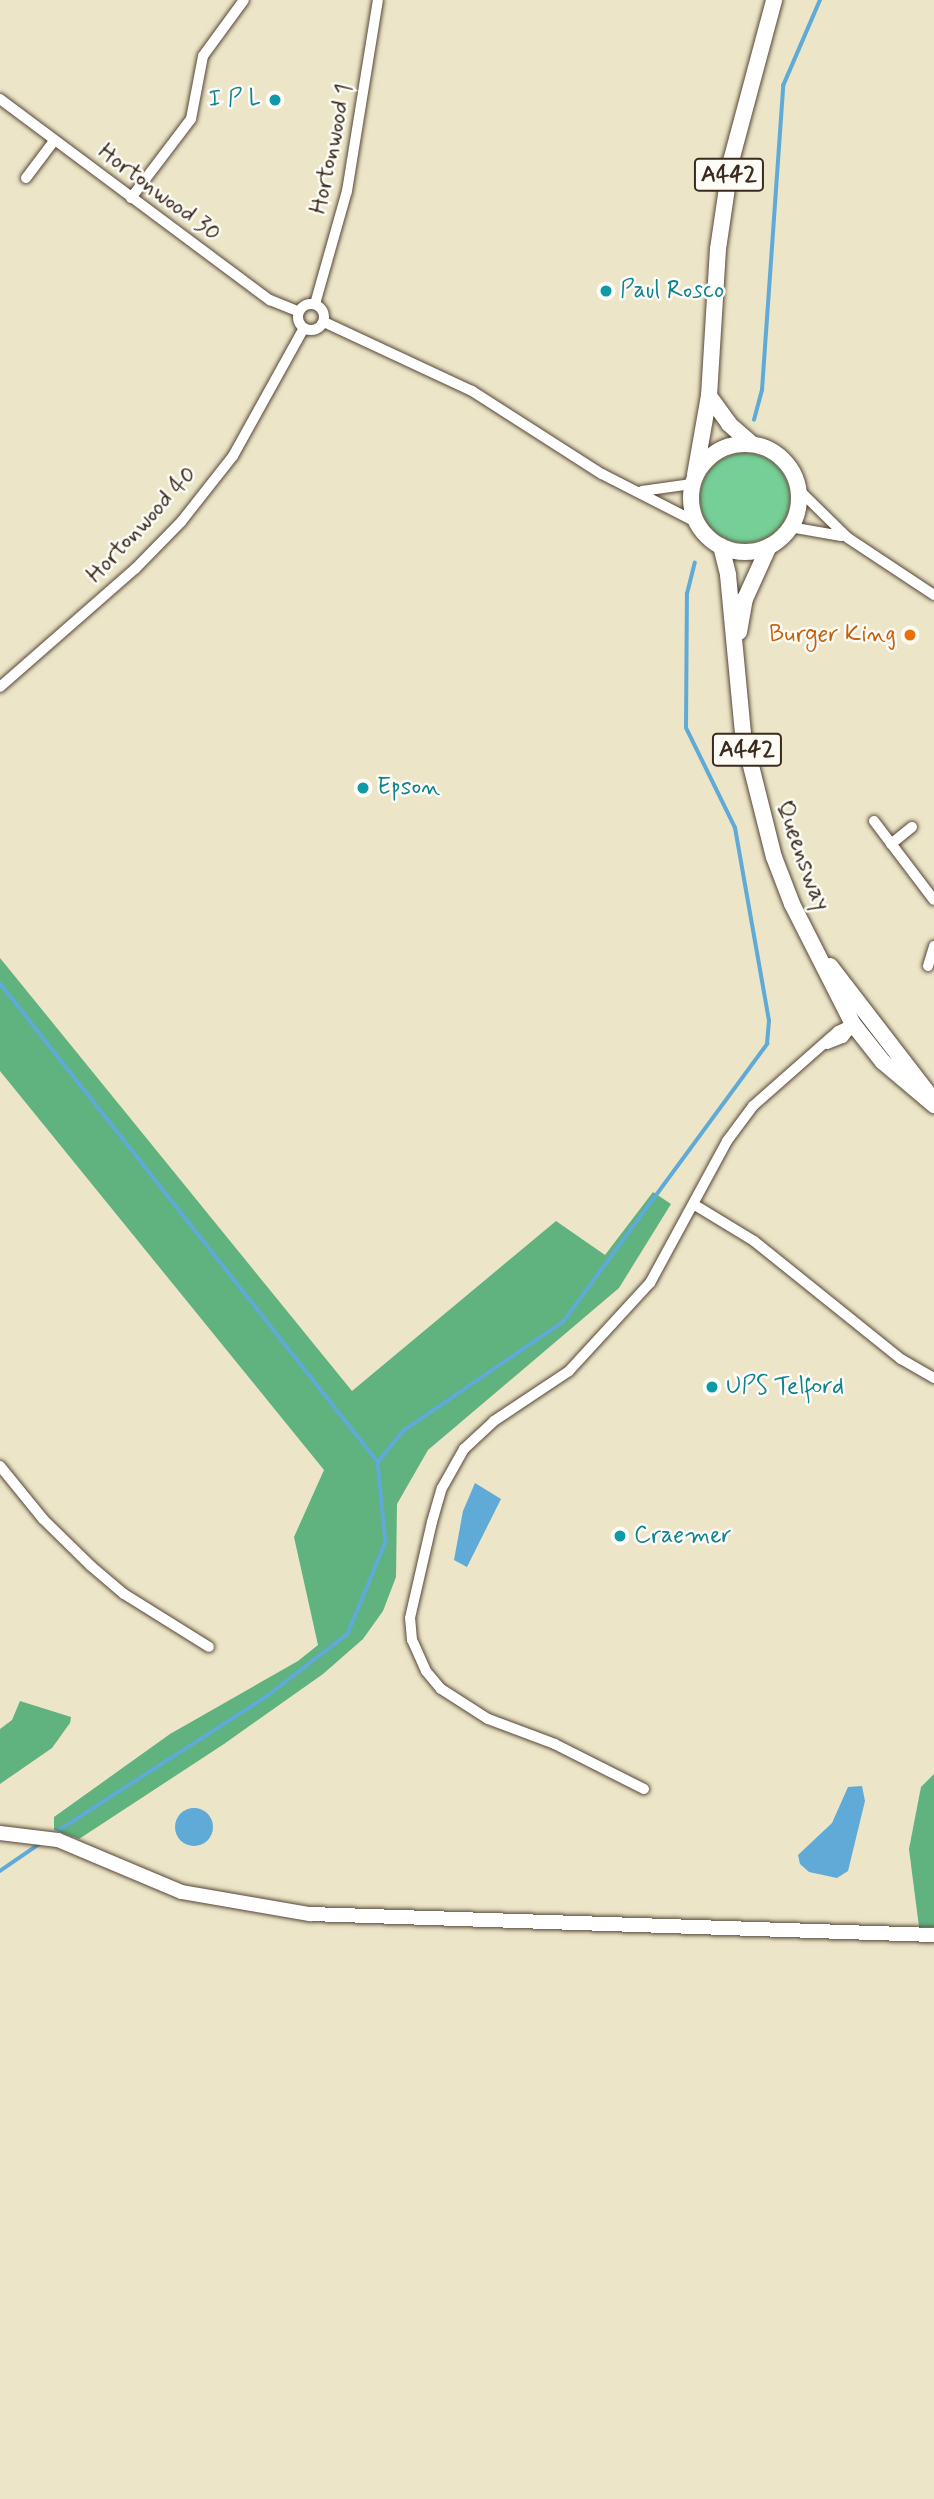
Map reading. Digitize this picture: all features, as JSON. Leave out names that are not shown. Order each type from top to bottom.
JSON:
[{"type":"main road","name":"A442","points":[[696,522],[694,480],[709,396],[718,249],[731,161],[774,0]]},
{"type":"main road","points":[[709,396],[729,424],[752,444],[785,462],[798,489],[790,527]]},
{"type":"main road","points":[[694,480],[719,451],[752,444]]},
{"type":"main road","points":[[696,522],[721,546],[737,551],[769,546]]},
{"type":"main road","name":"A442","points":[[769,546],[790,527]]},
{"type":"main road","name":"Queensway","points":[[721,546],[728,575],[743,734],[760,812],[792,904],[853,1024],[883,1062],[934,1104]]},
{"type":"main road","name":"Queensway","points":[[735,653],[745,599],[769,546]]},
{"type":"main road","name":"Queensway","points":[[814,947],[868,1014],[934,1104]]},
{"type":"main road","points":[[853,1024],[868,1014]]},
{"type":"street","points":[[131,198],[191,119],[203,56],[244,0]]},
{"type":"street","name":"Hortonwood 1","points":[[315,304],[347,191],[379,0]]},
{"type":"street","name":"Hortonwood 30","points":[[0,99],[270,300],[299,312]]},
{"type":"street","points":[[26,178],[54,141]]},
{"type":"street","points":[[315,304],[324,313],[324,322],[313,330],[304,328],[299,312],[315,304]]},
{"type":"street","points":[[324,322],[472,391],[601,474],[642,492],[696,522]]},
{"type":"street","name":"Hortonwood 40","points":[[0,687],[135,569],[181,522],[233,456],[304,328]]},
{"type":"street","points":[[642,492],[694,480]]},
{"type":"street","points":[[798,489],[819,515],[848,538],[934,595]]},
{"type":"street","points":[[790,527],[816,529],[848,538]]},
{"type":"street","points":[[874,821],[934,900]]},
{"type":"street","points":[[891,844],[912,827]]},
{"type":"street","points":[[928,966],[934,946]]},
{"type":"street","points":[[644,1789],[454,1700],[418,1658],[410,1618],[442,1488],[464,1450],[494,1421],[569,1371],[616,1323],[650,1283],[695,1205],[727,1142],[753,1106],[792,1068],[823,1045],[843,1038],[853,1024]]},
{"type":"street","points":[[695,1205],[754,1241],[901,1359],[934,1378]]},
{"type":"street","points":[[0,1466],[43,1519],[91,1566],[124,1594],[209,1647]]},
{"type":"street","points":[[0,1833],[58,1840],[182,1892],[310,1914],[934,1935]]},
{"type":"green space","points":[[745,453],[762,457],[777,466],[786,481],[790,498],[786,515],[777,530],[762,539],[745,543],[728,539],[713,530],[704,515],[700,498],[704,481],[713,466],[728,457]]},
{"type":"green space","points":[[0,958],[352,1391],[556,1221],[605,1255],[653,1192],[671,1204],[619,1288],[428,1450],[397,1504],[396,1577],[383,1611],[363,1639],[323,1674],[224,1744],[79,1839],[54,1830],[54,1817],[170,1734],[298,1661],[318,1645],[294,1537],[324,1470],[0,1071]]},
{"type":"green space","points":[[20,1701],[71,1717],[70,1723],[52,1748],[0,1784],[0,1729],[12,1720]]},
{"type":"green space","points":[[934,1774],[934,1927],[919,1927],[909,1849],[921,1787]]},
{"type":"water","points":[[475,1483],[501,1499],[467,1567],[454,1560],[463,1511]]},
{"type":"water","points":[[862,1786],[865,1801],[848,1871],[837,1878],[809,1872],[800,1864],[798,1855],[832,1823],[848,1787]]},
{"type":"water","points":[[194,1808],[207,1814],[213,1827],[207,1840],[194,1846],[181,1840],[175,1827],[181,1814]]},
{"type":"waterway","points":[[754,420],[762,390],[783,86],[820,0]]},
{"type":"waterway","points":[[378,1462],[403,1431],[563,1322],[767,1044],[769,1021],[735,828],[686,728],[687,594],[695,563]]},
{"type":"waterway","points":[[0,983],[378,1462],[386,1542],[348,1634],[268,1696],[60,1830]]},
{"type":"waterway","points":[[0,1871],[38,1845]]},
{"type":"place","name":"I P L","points":[[275,100]]},
{"type":"place","name":"Paul Rosco","points":[[606,291]]},
{"type":"place","name":"Burger King","points":[[910,635]]},
{"type":"place","name":"Epson","points":[[363,788]]},
{"type":"place","name":"UPS Telford","points":[[712,1387]]},
{"type":"place","name":"Craemer","points":[[620,1536]]}]
